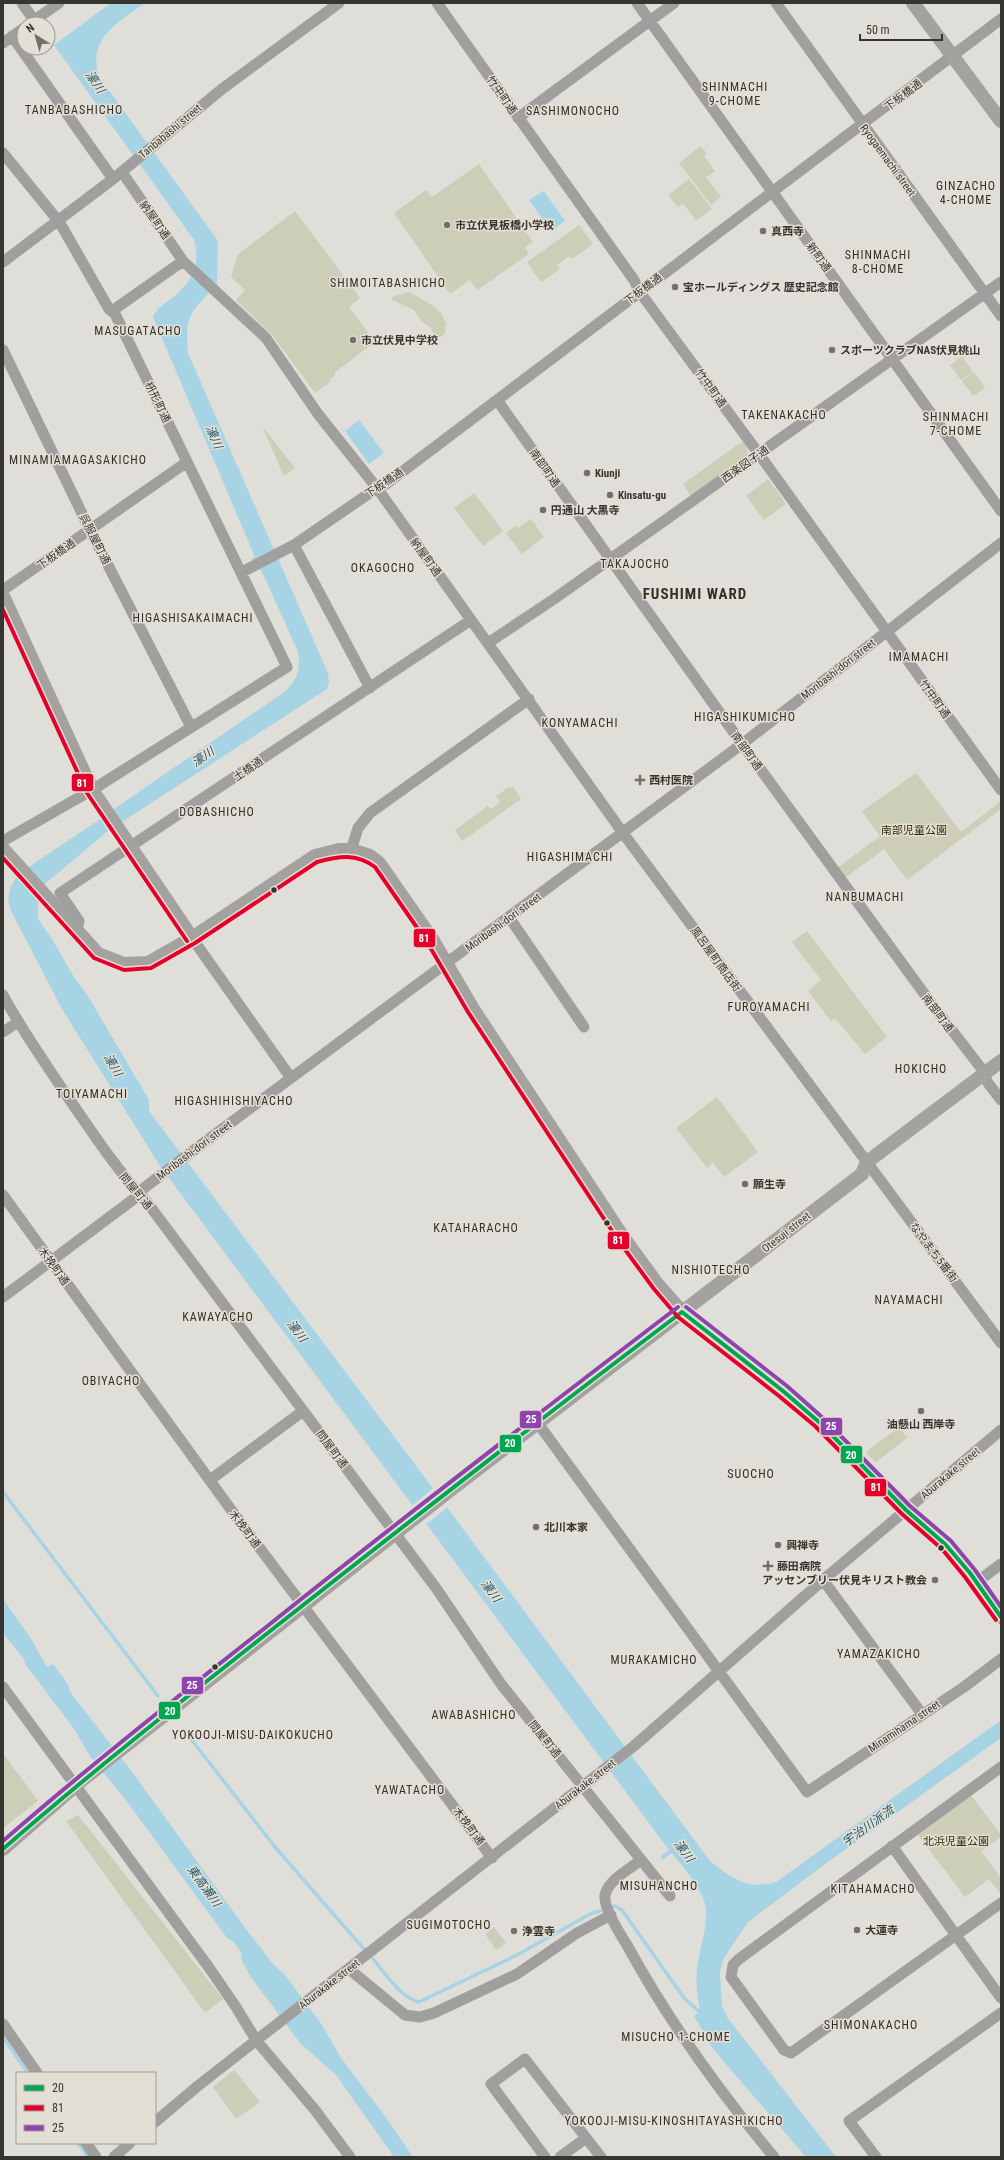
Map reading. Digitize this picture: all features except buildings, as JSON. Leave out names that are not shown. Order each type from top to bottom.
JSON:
[{"type":"main road","points":[[913,3],[1001,122]]},
{"type":"main road","points":[[3,596],[92,790],[102,807],[192,938]]},
{"type":"main road","points":[[3,849],[98,954],[124,964],[148,963],[192,938],[314,856],[339,850],[351,850],[361,852],[379,863],[432,939],[446,964],[622,1237],[658,1286],[682,1312],[801,1405],[906,1510],[946,1545],[977,1582],[1001,1616]]},
{"type":"main road","name":"Otesuji street","points":[[3,1849],[80,1783],[303,1605],[537,1422],[862,1174],[867,1162],[1001,1061]]},
{"type":"street","points":[[22,3],[28,16]]},
{"type":"street","points":[[40,16],[58,3]]},
{"type":"street","name":"Tanbabashi street","points":[[3,262],[118,176],[222,89],[339,3]]},
{"type":"street","name":"竹中町通","points":[[438,3],[634,280],[639,291],[759,454],[1001,790]]},
{"type":"street","name":"新町通","points":[[637,3],[1001,511]]},
{"type":"street","points":[[518,118],[674,3]]},
{"type":"street","name":"Ryogaemachi street","points":[[776,3],[1001,316]]},
{"type":"street","name":"下板橋通","points":[[242,572],[294,545],[377,488],[386,484],[639,291],[954,57],[1001,19]]},
{"type":"street","points":[[3,44],[16,33]]},
{"type":"street","name":"納屋町通","points":[[12,36],[186,264],[266,338],[318,414],[377,488],[529,699],[623,833]]},
{"type":"street","name":"枡形町通","points":[[3,154],[58,221],[118,321],[242,572],[287,667],[191,727]]},
{"type":"street","points":[[112,311],[186,264]]},
{"type":"street","name":"西楽図子通","points":[[488,643],[759,454],[1001,282]]},
{"type":"street","name":"呉服屋町通","points":[[3,350],[90,530],[191,727]]},
{"type":"street","name":"南部町通","points":[[497,400],[742,744],[984,1074],[1001,1100]]},
{"type":"street","name":"下板橋通","points":[[3,590],[187,462]]},
{"type":"street","name":"Moribashi-dori street","points":[[3,1297],[139,1194],[187,1155],[742,744],[1001,543]]},
{"type":"street","points":[[294,545],[370,688]]},
{"type":"street","name":"土橋通","points":[[77,931],[79,921],[60,893],[471,620]]},
{"type":"street","points":[[351,850],[358,828],[370,813],[529,699]]},
{"type":"street","points":[[3,842],[92,790],[191,727]]},
{"type":"street","name":"風呂屋町商店街","points":[[623,833],[867,1162]]},
{"type":"street","points":[[509,917],[584,1027]]},
{"type":"street","points":[[192,938],[291,1078]]},
{"type":"street","name":"問屋町通","points":[[3,995],[18,1022],[112,1161],[139,1194],[436,1588],[501,1684],[670,1896]]},
{"type":"street","points":[[3,1032],[18,1022]]},
{"type":"street","name":"なやまち5番街","points":[[867,1162],[1001,1343]]},
{"type":"street","name":"木挽町通","points":[[3,1195],[210,1480],[492,1858]]},
{"type":"street","points":[[210,1480],[304,1412]]},
{"type":"street","points":[[537,1422],[718,1671]]},
{"type":"street","name":"Aburakake street","points":[[156,2121],[256,2040],[492,1858],[634,1746],[823,1580],[1001,1430]]},
{"type":"street","points":[[977,1582],[1001,1564]]},
{"type":"street","points":[[823,1580],[922,1714]]},
{"type":"street","name":"Minamihama street","points":[[718,1671],[807,1792],[964,1687],[1001,1659]]},
{"type":"street","points":[[3,1687],[80,1783],[236,2007],[256,2040],[315,2110],[350,2157]]},
{"type":"street","points":[[1001,1767],[739,1959],[734,1965],[731,1977],[784,2050],[791,2052],[1001,1903]]},
{"type":"street","points":[[892,1846],[1001,1998]]},
{"type":"street","points":[[642,1860],[608,1886],[605,1896],[609,1910],[636,1962],[676,2029],[774,2157]]},
{"type":"street","points":[[349,1969],[405,2015],[420,2017],[434,2013],[517,1974],[609,1910]]},
{"type":"street","points":[[876,2157],[849,2121],[1001,2013]]},
{"type":"street","points":[[3,2024],[36,2072]]},
{"type":"street","points":[[545,2157],[492,2084],[525,2059],[601,2157]]},
{"type":"street","points":[[560,2157],[586,2138]]},
{"type":"street","points":[[87,2144],[96,2157]]},
{"type":"street","points":[[114,2157],[129,2144]]},
{"type":"green space","points":[[701,146],[707,154],[704,156],[715,171],[706,177],[721,197],[711,205],[679,163]]},
{"type":"green space","points":[[479,164],[533,242],[525,247],[529,254],[477,290],[470,280],[450,294],[394,213],[426,190],[432,197]]},
{"type":"green space","points":[[689,179],[712,209],[696,221],[683,203],[678,207],[668,195]]},
{"type":"green space","points":[[295,211],[360,298],[349,307],[375,342],[334,373],[335,375],[329,380],[330,382],[315,393],[273,336],[236,300],[245,290],[231,277],[238,254]]},
{"type":"green space","points":[[579,225],[593,244],[572,259],[569,256],[557,265],[560,269],[541,282],[527,262]]},
{"type":"green space","points":[[883,254],[891,264],[877,275],[866,267]]},
{"type":"green space","points":[[409,292],[432,305],[441,313],[446,324],[445,333],[438,339],[434,336],[431,328],[421,321],[414,310],[392,300],[392,297]]},
{"type":"green space","points":[[962,356],[973,372],[961,380],[950,365]]},
{"type":"green space","points":[[974,372],[985,388],[973,396],[962,381]]},
{"type":"green space","points":[[262,426],[295,468],[284,476]]},
{"type":"green space","points":[[743,441],[748,448],[747,456],[691,496],[683,484]]},
{"type":"green space","points":[[768,479],[786,504],[764,520],[746,496]]},
{"type":"green space","points":[[474,493],[503,531],[483,546],[454,508]]},
{"type":"green space","points":[[531,519],[544,537],[522,554],[506,533],[516,526],[518,528]]},
{"type":"green space","name":"南部児童公園","points":[[916,773],[961,832],[1001,801],[1001,809],[907,880],[884,849],[844,879],[837,868],[880,836],[862,811]]},
{"type":"green space","points":[[509,787],[513,787],[521,799],[462,841],[455,830],[488,806],[491,809],[500,802],[496,796]]},
{"type":"green space","points":[[807,931],[887,1037],[865,1054],[835,1018],[831,1021],[808,991],[821,980],[792,942]]},
{"type":"green space","points":[[717,1097],[758,1152],[724,1177],[713,1163],[707,1168],[676,1128]]},
{"type":"green space","points":[[899,1427],[907,1438],[875,1463],[866,1452]]},
{"type":"green space","points":[[3,1753],[38,1801],[3,1828]]},
{"type":"green space","name":"北浜児童公園","points":[[971,1795],[1001,1835],[1001,1837],[981,1851],[1001,1878],[1001,1894],[989,1879],[965,1897],[918,1835]]},
{"type":"green space","points":[[78,1815],[223,1999],[205,2013],[66,1821]]},
{"type":"green space","points":[[494,1927],[506,1943],[496,1950],[485,1934]]},
{"type":"green space","points":[[234,2070],[260,2102],[236,2119],[213,2087]]},
{"type":"water","points":[[111,3],[145,3],[115,25],[107,33],[101,43],[97,53],[97,65],[100,78],[218,242],[217,284],[201,301],[189,321],[187,329],[188,353],[328,673],[329,682],[327,689],[108,831],[46,883],[38,899],[38,919],[52,939],[74,977],[88,996],[149,1100],[149,1111],[432,1487],[710,1861],[733,1878],[748,1884],[756,1885],[776,1882],[1001,1720],[1001,1738],[821,1867],[748,1922],[724,1958],[720,1971],[722,2006],[727,2017],[836,2157],[806,2157],[713,2049],[694,2016],[700,2011],[697,1993],[697,1974],[706,1918],[703,1897],[695,1884],[672,1853],[662,1860],[660,1857],[669,1850],[160,1166],[62,1009],[11,911],[8,900],[10,888],[16,878],[30,866],[284,692],[295,679],[299,664],[298,652],[264,576],[255,561],[253,561],[252,558],[255,557],[153,317],[158,309],[177,294],[190,279],[196,261],[194,240],[56,48],[56,44]]},
{"type":"water","points":[[544,191],[565,221],[551,231],[529,200]]},
{"type":"water","points":[[359,420],[384,453],[369,464],[345,431]]},
{"type":"water","name":"東高瀬川","points":[[3,1599],[30,1637],[47,1667],[53,1664],[68,1684],[70,1692],[133,1773],[246,1929],[273,1964],[285,1975],[322,2025],[341,2058],[387,2119],[413,2157],[394,2157],[336,2075],[300,2043],[250,1976],[241,1959],[242,1954],[234,1942],[227,1938],[125,1799],[89,1755],[75,1730],[25,1664],[24,1659],[5,1636],[3,1628]]},
{"type":"pier","points":[[435,1487],[448,1507],[424,1526],[410,1507]]},
{"type":"waterway","points":[[3,1492],[158,1696]]},
{"type":"waterway","points":[[184,1730],[275,1847],[364,1949]]},
{"type":"waterway","points":[[373,1959],[400,1990],[412,1999],[419,2002],[517,1955],[590,1914],[615,1906],[622,1910],[684,1998],[702,2014]]},
{"type":"waterway","points":[[3,2037],[27,2072]]},
{"type":"waterway","points":[[79,2144],[88,2157]]},
{"type":"transit line","name":"81","points":[[3,610],[87,793],[187,941]]},
{"type":"transit line","name":"81","points":[[3,858],[94,958],[124,970],[151,968],[195,943],[317,862],[333,858],[347,857],[361,859],[375,867],[427,942],[468,1012],[618,1240],[654,1289],[678,1317],[815,1426],[902,1514],[942,1549],[965,1577],[996,1620]]},
{"type":"transit line","name":"25","points":[[3,1841],[132,1733],[316,1587],[470,1466],[678,1307]]},
{"type":"transit line","name":"25","points":[[686,1307],[787,1386],[823,1418],[910,1506],[951,1541],[975,1570],[1001,1607]]},
{"type":"transit line","name":"20","points":[[682,1312],[783,1391],[819,1422],[906,1510],[946,1545],[970,1573],[1001,1617]]},
{"type":"transit line","name":"20","points":[[3,1849],[101,1766],[235,1659],[578,1391],[682,1312]]},
{"type":"place","name":"市立伏見板橋小学校","points":[[447,225]]},
{"type":"place","name":"真西寺","points":[[763,231]]},
{"type":"place","name":"宝ホールディングス 歴史記念館","points":[[675,287]]},
{"type":"place","name":"市立伏見中学校","points":[[353,340]]},
{"type":"place","name":"スポーツクラブNAS伏見桃山","points":[[832,350]]},
{"type":"place","name":"Kiunji","points":[[587,473]]},
{"type":"place","name":"Kinsatu-gu","points":[[610,495]]},
{"type":"place","name":"円通山 大黒寺","points":[[543,510]]},
{"type":"place","name":"西村医院","points":[[640,780]]},
{"type":"place","name":"願生寺","points":[[745,1184]]},
{"type":"place","name":"油懸山 西岸寺","points":[[921,1411]]},
{"type":"place","name":"北川本家","points":[[536,1527]]},
{"type":"place","name":"興禅寺","points":[[778,1545]]},
{"type":"place","name":"藤田病院","points":[[768,1566]]},
{"type":"place","name":"アッセンブリー伏見キリスト教会","points":[[935,1580]]},
{"type":"place","name":"大蓮寺","points":[[857,1930]]},
{"type":"place","name":"浄雲寺","points":[[514,1931]]},
{"type":"district","name":"SHINMACHI 9-CHOME","points":[[735,94]]},
{"type":"district","name":"TANBABASHICHO","points":[[74,110]]},
{"type":"district","name":"SASHIMONOCHO","points":[[573,111]]},
{"type":"district","name":"GINZACHO 4-CHOME","points":[[966,193]]},
{"type":"district","name":"SHINMACHI 8-CHOME","points":[[878,262]]},
{"type":"district","name":"SHIMOITABASHICHO","points":[[388,283]]},
{"type":"district","name":"MASUGATACHO","points":[[138,331]]},
{"type":"district","name":"TAKENAKACHO","points":[[784,415]]},
{"type":"district","name":"SHINMACHI 7-CHOME","points":[[956,424]]},
{"type":"district","name":"MINAMIAMAGASAKICHO","points":[[78,460]]},
{"type":"district","name":"TAKAJOCHO","points":[[635,564]]},
{"type":"district","name":"OKAGOCHO","points":[[383,568]]},
{"type":"district","name":"FUSHIMI WARD","points":[[695,594]]},
{"type":"district","name":"HIGASHISAKAIMACHI","points":[[193,618]]},
{"type":"district","name":"IMAMACHI","points":[[919,657]]},
{"type":"district","name":"HIGASHIKUMICHO","points":[[745,717]]},
{"type":"district","name":"KONYAMACHI","points":[[580,723]]},
{"type":"district","name":"DOBASHICHO","points":[[217,812]]},
{"type":"district","name":"HIGASHIMACHI","points":[[570,857]]},
{"type":"district","name":"NANBUMACHI","points":[[865,897]]},
{"type":"district","name":"FUROYAMACHI","points":[[769,1007]]},
{"type":"district","name":"HOKICHO","points":[[921,1069]]},
{"type":"district","name":"TOIYAMACHI","points":[[92,1094]]},
{"type":"district","name":"HIGASHIHISHIYACHO","points":[[234,1101]]},
{"type":"district","name":"KATAHARACHO","points":[[476,1228]]},
{"type":"district","name":"NISHIOTECHO","points":[[711,1270]]},
{"type":"district","name":"NAYAMACHI","points":[[909,1300]]},
{"type":"district","name":"KAWAYACHO","points":[[218,1317]]},
{"type":"district","name":"OBIYACHO","points":[[111,1381]]},
{"type":"district","name":"SUOCHO","points":[[751,1474]]},
{"type":"district","name":"YAMAZAKICHO","points":[[879,1654]]},
{"type":"district","name":"MURAKAMICHO","points":[[654,1660]]},
{"type":"district","name":"AWABASHICHO","points":[[474,1715]]},
{"type":"district","name":"YOKOOJI-MISU-DAIKOKUCHO","points":[[253,1735]]},
{"type":"district","name":"YAWATACHO","points":[[410,1790]]},
{"type":"district","name":"MISUHANCHO","points":[[659,1886]]},
{"type":"district","name":"KITAHAMACHO","points":[[873,1889]]},
{"type":"district","name":"SUGIMOTOCHO","points":[[449,1925]]},
{"type":"district","name":"SHIMONAKACHO","points":[[871,2025]]},
{"type":"district","name":"MISUCHO 1-CHOME","points":[[676,2037]]},
{"type":"district","name":"YOKOOJI-MISU-KINOSHITAYASHIKICHO","points":[[674,2121]]},
{"type":"water label","name":"濠川","points":[[95,82]]},
{"type":"water label","name":"濠川","points":[[214,437]]},
{"type":"water label","name":"濠川","points":[[203,757]]},
{"type":"water label","name":"濠川","points":[[113,1065]]},
{"type":"water label","name":"濠川","points":[[297,1331]]},
{"type":"water label","name":"濠川","points":[[491,1591]]},
{"type":"water label","name":"宇治川派流","points":[[868,1826]]},
{"type":"water label","name":"濠川","points":[[684,1851]]}]
